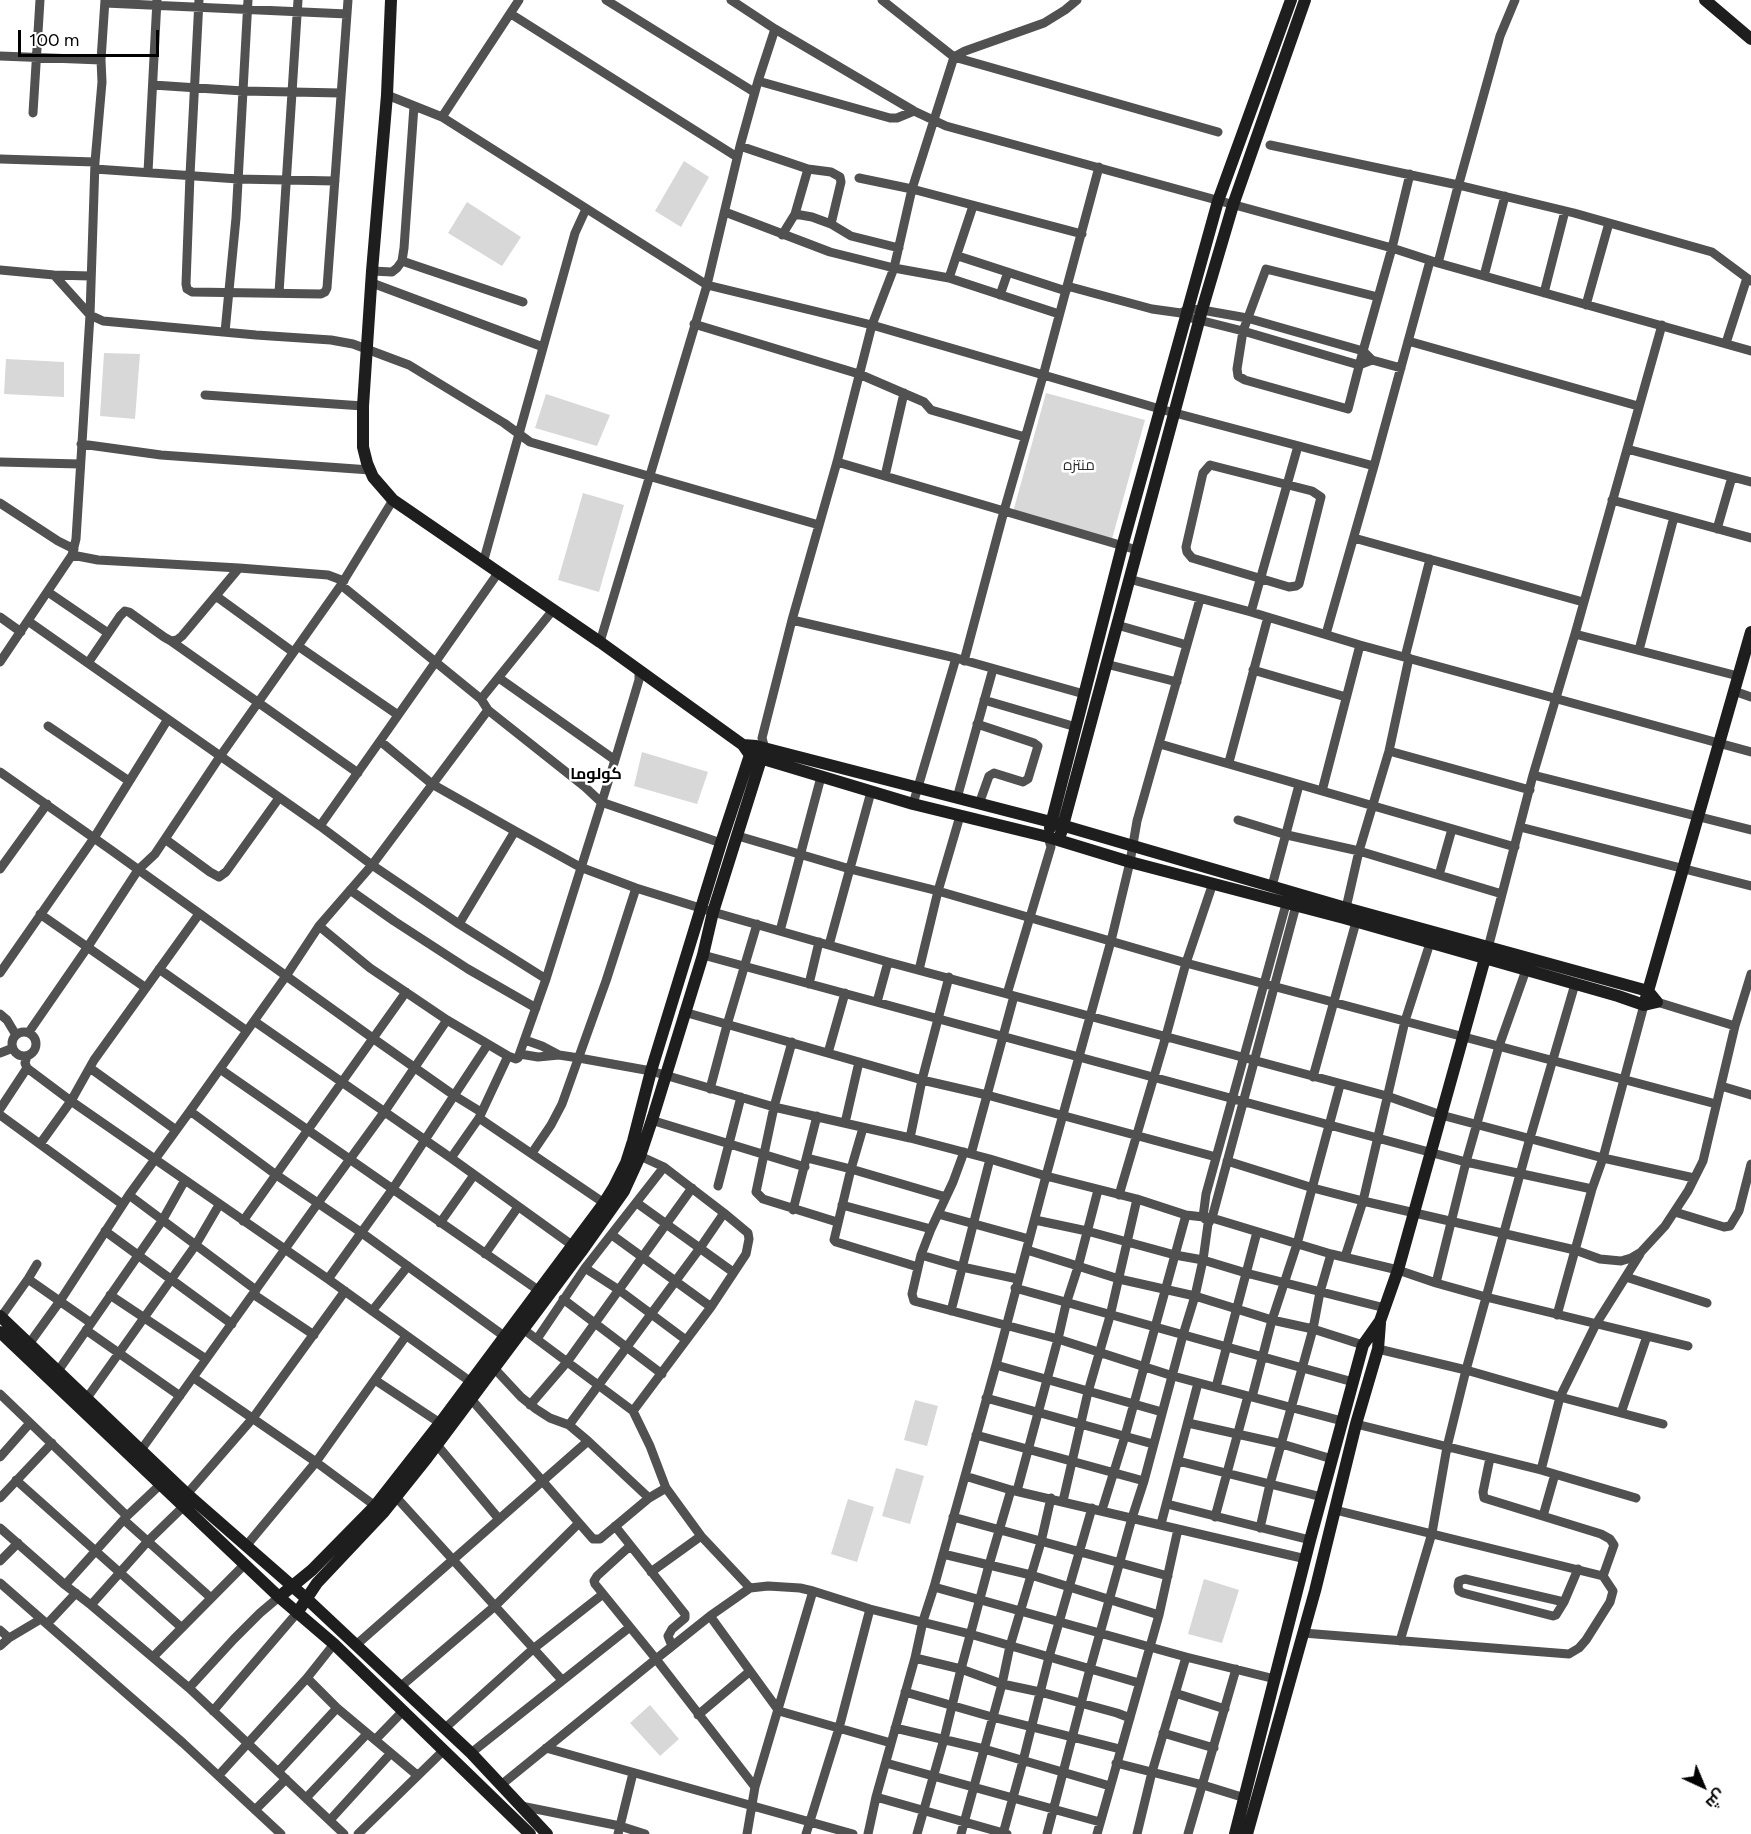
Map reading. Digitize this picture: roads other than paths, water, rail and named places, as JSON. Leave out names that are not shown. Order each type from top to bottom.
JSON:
[{"type":"street","points":[[33,113],[40,0]]},
{"type":"street","points":[[279,293],[298,0]]},
{"type":"street","points":[[199,4],[187,289],[192,292],[321,294],[327,288],[348,0]]},
{"type":"street","points":[[392,0],[363,406],[363,447],[370,470],[393,500],[756,749],[821,777],[913,804],[1212,883],[1346,908],[1430,942],[1648,991],[1657,1002]]},
{"type":"street","points":[[442,117],[519,0]]},
{"type":"street","points":[[606,0],[754,92]]},
{"type":"street","points":[[730,0],[932,121],[1392,248],[1434,262],[1751,351]]},
{"type":"street","points":[[882,0],[954,57],[1218,132]]},
{"type":"street","points":[[213,1711],[297,1613],[317,1583],[379,1509],[440,1423],[494,1368],[577,1249],[626,1163],[651,1071],[707,910],[738,836],[756,749],[837,462],[872,325],[894,268],[912,189],[954,57],[1044,23],[1077,0]]},
{"type":"street","points":[[1052,841],[1064,827],[1174,412],[1192,314],[1218,201],[1291,0]]},
{"type":"street","points":[[1305,0],[1160,409],[1051,822],[1052,841],[1011,995],[1004,1036],[968,1153],[931,1229],[921,1256],[912,1294],[914,1301],[1058,1339],[1173,1376],[1342,1421]]},
{"type":"street","points":[[1326,634],[1408,341],[1458,185],[1500,36],[1515,0]]},
{"type":"street","points":[[1705,0],[1751,39]]},
{"type":"street","points":[[0,662],[73,552],[78,516],[90,315],[95,165],[102,82],[101,60],[105,1],[248,5],[297,12],[347,14]]},
{"type":"street","points":[[148,172],[157,3]]},
{"type":"street","points":[[225,332],[238,179],[248,5]]},
{"type":"street","points":[[511,14],[737,157]]},
{"type":"street","points":[[600,642],[707,285],[754,92],[775,29]]},
{"type":"street","points":[[0,56],[101,60]]},
{"type":"street","points":[[758,81],[890,118],[897,118],[914,111]]},
{"type":"street","points":[[153,85],[243,91],[341,93]]},
{"type":"street","points":[[387,95],[442,117],[707,285],[872,325],[1160,409],[1374,466]]},
{"type":"street","points":[[372,277],[392,272],[402,261],[414,106]]},
{"type":"street","points":[[1270,144],[1505,196],[1712,252],[1749,280],[1726,343]]},
{"type":"street","points":[[740,146],[808,169],[831,172],[840,177],[841,182],[831,224]]},
{"type":"street","points":[[0,159],[95,165],[148,172],[238,179],[335,181]]},
{"type":"street","points":[[913,804],[960,659],[1004,511],[1099,167]]},
{"type":"street","points":[[782,235],[795,214],[808,169]]},
{"type":"street","points":[[1378,297],[1268,268],[1265,270],[1246,318],[1237,369],[1238,375],[1240,378],[1346,410],[1350,407],[1410,174]]},
{"type":"street","points":[[859,178],[912,189],[1082,234]]},
{"type":"street","points":[[1484,276],[1505,196]]},
{"type":"street","points":[[949,278],[973,206]]},
{"type":"street","points":[[483,562],[575,233],[586,209]]},
{"type":"street","points":[[1544,293],[1565,211]]},
{"type":"street","points":[[724,212],[830,252],[894,268],[949,278],[1059,314]]},
{"type":"street","points":[[795,214],[831,224],[851,236],[899,248]]},
{"type":"street","points":[[1586,305],[1609,223]]},
{"type":"street","points":[[958,256],[1066,289],[1152,309],[1246,318],[1363,351],[1372,360],[1401,368]]},
{"type":"street","points":[[402,261],[523,302]]},
{"type":"street","points":[[0,270],[90,276]]},
{"type":"street","points":[[1000,295],[1008,272]]},
{"type":"street","points":[[54,275],[90,315],[103,321],[331,340],[368,348],[409,365],[504,423],[530,442],[545,448],[819,525]]},
{"type":"street","points":[[372,277],[543,347]]},
{"type":"street","points":[[1192,314],[1359,365],[1372,360]]},
{"type":"street","points":[[694,324],[859,374],[924,402],[931,410],[1025,437]]},
{"type":"street","points":[[1247,1834],[1378,1349],[1380,1322],[1398,1270],[1533,775],[1662,325]]},
{"type":"street","points":[[1408,341],[1638,406]]},
{"type":"street","points":[[885,476],[904,393]]},
{"type":"street","points":[[205,395],[363,406]]},
{"type":"street","points":[[81,444],[161,455],[370,470]]},
{"type":"street","points":[[1251,612],[1298,446]]},
{"type":"street","points":[[1626,449],[1751,482]]},
{"type":"street","points":[[0,462],[80,464]]},
{"type":"street","points":[[837,462],[1137,550]]},
{"type":"street","points":[[1210,465],[1312,491],[1321,497],[1299,584],[1289,587],[1260,577],[1192,558],[1187,552],[1186,547],[1203,473],[1210,465]]},
{"type":"street","points":[[1717,529],[1732,477]]},
{"type":"street","points":[[28,1032],[138,870],[155,854],[221,755],[342,583],[393,500]]},
{"type":"street","points":[[1612,500],[1751,538]]},
{"type":"street","points":[[0,503],[73,552],[98,560],[328,575],[342,583],[481,699],[488,710],[601,802],[721,843]]},
{"type":"street","points":[[1639,650],[1674,517]]},
{"type":"street","points":[[1354,538],[1583,602]]},
{"type":"street","points":[[1346,908],[1359,851],[1389,752],[1407,657],[1430,559]]},
{"type":"street","points":[[171,641],[182,636],[239,568]]},
{"type":"street","points":[[320,826],[498,573]]},
{"type":"street","points":[[1129,579],[1751,752]]},
{"type":"street","points":[[48,592],[108,633]]},
{"type":"street","points":[[216,596],[398,715]]},
{"type":"street","points":[[868,1834],[923,1621],[996,1365],[1111,941],[1130,862],[1137,821],[1200,599]]},
{"type":"street","points":[[481,699],[553,610]]},
{"type":"street","points":[[88,663],[120,616],[125,611],[129,612],[358,773]]},
{"type":"street","points":[[0,617],[21,632]]},
{"type":"street","points":[[1229,762],[1268,617]]},
{"type":"street","points":[[792,620],[960,659],[1084,694]]},
{"type":"street","points":[[28,621],[221,755],[372,865],[546,979]]},
{"type":"street","points":[[1117,625],[1187,645]]},
{"type":"street","points":[[1575,634],[1738,676]]},
{"type":"street","points":[[1557,1315],[1592,1189],[1603,1158],[1623,1078],[1699,816],[1718,742],[1750,638]]},
{"type":"street","points":[[1322,791],[1360,645]]},
{"type":"street","points":[[1106,664],[1177,682]]},
{"type":"street","points":[[319,926],[370,968],[447,1020],[517,1059],[546,979],[615,760],[639,680],[639,669]]},
{"type":"street","points":[[957,798],[993,669]]},
{"type":"street","points":[[1253,670],[1346,697]]},
{"type":"street","points":[[499,678],[615,760]]},
{"type":"street","points":[[1734,691],[1751,697]]},
{"type":"street","points":[[984,700],[1076,727]]},
{"type":"street","points":[[29,1344],[60,1301],[122,1204],[286,976],[319,926],[372,865],[488,710]]},
{"type":"street","points":[[1080,711],[1093,715]]},
{"type":"street","points":[[0,973],[94,838],[168,719]]},
{"type":"street","points":[[977,724],[1034,742],[1038,746],[1028,779],[1023,782],[994,773],[989,776],[979,804]]},
{"type":"street","points":[[48,726],[129,781]]},
{"type":"street","points":[[380,741],[432,784],[580,867],[636,888],[888,962],[1387,1096],[1441,1115],[1603,1158],[1694,1178]]},
{"type":"street","points":[[1160,744],[1229,762],[1299,785],[1515,847]]},
{"type":"street","points":[[756,749],[1051,822],[1272,886],[1293,898],[1356,922],[1389,925],[1486,953],[1526,970],[1644,1005],[1657,1002],[1735,1026]]},
{"type":"street","points":[[189,1688],[260,1613],[312,1570],[379,1509],[396,1497],[471,1399],[475,1385],[504,1336],[538,1290],[577,1249],[624,1191],[640,1156],[703,955],[707,910],[721,843],[756,749]]},
{"type":"street","points":[[1389,752],[1530,790]]},
{"type":"street","points":[[0,772],[604,1203]]},
{"type":"street","points":[[1533,775],[1751,830]]},
{"type":"street","points":[[780,931],[821,777]]},
{"type":"street","points":[[1272,886],[1299,785]]},
{"type":"street","points":[[829,945],[871,792]]},
{"type":"street","points":[[165,839],[219,877],[226,872],[279,798]]},
{"type":"street","points":[[0,869],[47,804]]},
{"type":"street","points":[[919,970],[938,891],[960,816]]},
{"type":"street","points":[[1238,820],[1287,835],[1359,851],[1502,894]]},
{"type":"street","points":[[1520,827],[1751,886]]},
{"type":"street","points":[[1439,875],[1452,829]]},
{"type":"street","points":[[459,924],[515,831]]},
{"type":"street","points":[[738,836],[1186,963],[1716,1104]]},
{"type":"street","points":[[1119,1195],[1186,963],[1212,883]]},
{"type":"street","points":[[532,1153],[562,1104],[636,888]]},
{"type":"street","points":[[350,890],[468,969],[536,1008]]},
{"type":"street","points":[[1207,1220],[1203,1206],[1263,983],[1293,898]]},
{"type":"street","points":[[1047,1834],[1090,1669],[1195,1296],[1203,1260],[1207,1220],[1227,1161],[1274,986],[1293,898]]},
{"type":"street","points":[[40,914],[146,988]]},
{"type":"street","points":[[40,1144],[71,1101],[90,1068],[199,914]]},
{"type":"street","points":[[1313,1077],[1356,922]]},
{"type":"street","points":[[711,1089],[757,924]]},
{"type":"street","points":[[809,984],[819,942]]},
{"type":"street","points":[[1345,1257],[1363,1201],[1405,1021],[1430,942]]},
{"type":"street","points":[[703,955],[1466,1162],[1592,1189]]},
{"type":"street","points":[[878,1002],[888,962]]},
{"type":"street","points":[[159,969],[247,1031]]},
{"type":"street","points":[[1436,1283],[1466,1162],[1499,1046],[1526,970]]},
{"type":"street","points":[[1541,1470],[1560,1397],[1596,1324],[1641,1252],[1675,1212],[1703,1161],[1735,1026],[1747,1000],[1751,974]]},
{"type":"street","points":[[910,1138],[922,1080],[949,977]]},
{"type":"street","points":[[1400,1641],[1432,1533],[1447,1447],[1466,1370],[1575,984]]},
{"type":"street","points":[[243,1221],[406,992]]},
{"type":"street","points":[[828,1053],[845,993]]},
{"type":"street","points":[[684,1012],[922,1080],[987,1095],[1216,1158]]},
{"type":"street","points":[[0,1014],[7,1020],[16,1035]]},
{"type":"street","points":[[141,1450],[385,1112],[447,1020]]},
{"type":"street","points":[[254,1021],[577,1249]]},
{"type":"street","points":[[22,1032],[28,1032],[37,1042],[36,1048],[33,1053],[21,1056],[12,1048],[13,1039],[22,1032]]},
{"type":"street","points":[[525,1040],[559,1055]]},
{"type":"street","points":[[792,1042],[774,1107],[756,1192],[763,1199],[837,1222]]},
{"type":"street","points":[[328,1279],[426,1141],[488,1044]]},
{"type":"street","points":[[0,1053],[12,1048]]},
{"type":"street","points":[[520,1054],[538,1058],[559,1055],[651,1071],[774,1107],[968,1153],[1137,1199],[1186,1215],[1398,1270],[1486,1297],[1688,1346]]},
{"type":"street","points":[[27,1056],[25,1063],[27,1068],[71,1101],[328,1279],[475,1385]]},
{"type":"street","points":[[451,1158],[480,1115],[508,1056]]},
{"type":"street","points":[[845,1123],[859,1062]]},
{"type":"street","points":[[0,1109],[27,1068]]},
{"type":"street","points":[[90,1068],[176,1130]]},
{"type":"street","points":[[220,1069],[538,1290]]},
{"type":"street","points":[[1215,1517],[1283,1282],[1297,1244],[1340,1084]]},
{"type":"street","points":[[1721,1086],[1751,1095]]},
{"type":"street","points":[[718,1186],[741,1098]]},
{"type":"street","points":[[190,1111],[504,1336]]},
{"type":"street","points":[[0,1115],[122,1204]]},
{"type":"street","points":[[794,1210],[818,1116]]},
{"type":"street","points":[[651,1120],[764,1155],[851,1169],[946,1197]]},
{"type":"street","points":[[863,1128],[834,1240],[918,1267]]},
{"type":"street","points":[[633,1411],[711,1307],[746,1254],[750,1239],[748,1233],[724,1212],[664,1167],[640,1156]]},
{"type":"street","points":[[951,1311],[990,1159]]},
{"type":"street","points":[[1227,1161],[1313,1188],[1575,1250],[1600,1259],[1621,1261],[1641,1252]]},
{"type":"street","points":[[1675,1212],[1724,1227],[1730,1226],[1739,1211],[1751,1164]]},
{"type":"street","points":[[537,1339],[585,1268],[664,1167]]},
{"type":"street","points":[[440,1223],[474,1175]]},
{"type":"street","points":[[58,1371],[162,1221],[185,1180]]},
{"type":"street","points":[[530,1405],[567,1362],[692,1188]]},
{"type":"street","points":[[917,1834],[944,1739],[988,1565],[1027,1450],[1098,1190]]},
{"type":"street","points":[[129,1195],[254,1292],[314,1335]]},
{"type":"street","points":[[1062,1501],[1088,1392],[1110,1316],[1137,1199]]},
{"type":"street","points":[[637,1203],[733,1272]]},
{"type":"street","points":[[87,1398],[195,1246],[219,1204]]},
{"type":"street","points":[[842,1205],[931,1229]]},
{"type":"street","points":[[485,1254],[518,1207]]},
{"type":"street","points":[[568,1425],[700,1248],[724,1212]]},
{"type":"street","points":[[938,1214],[1029,1239]]},
{"type":"street","points":[[1102,1510],[1125,1436],[1186,1215]]},
{"type":"street","points":[[1035,1220],[1203,1260],[1385,1308]]},
{"type":"street","points":[[105,1232],[232,1324]]},
{"type":"street","points":[[1216,1388],[1257,1232]]},
{"type":"street","points":[[612,1235],[711,1307]]},
{"type":"street","points":[[1027,1250],[1119,1279],[1195,1296],[1363,1345]]},
{"type":"street","points":[[1260,1528],[1331,1254]]},
{"type":"street","points":[[921,1256],[1017,1284],[1066,1304],[1353,1382]]},
{"type":"street","points":[[37,1264],[0,1317],[187,1494],[307,1599],[471,1753],[548,1834]]},
{"type":"street","points":[[372,1311],[408,1266]]},
{"type":"street","points":[[585,1268],[619,1290],[686,1340]]},
{"type":"street","points":[[1626,1276],[1707,1303]]},
{"type":"street","points":[[28,1279],[60,1301],[119,1353],[180,1396]]},
{"type":"street","points":[[187,1494],[253,1418],[345,1292]]},
{"type":"street","points":[[110,1295],[206,1359]]},
{"type":"street","points":[[563,1299],[662,1374]]},
{"type":"street","points":[[1235,1834],[1310,1540],[1363,1345],[1380,1322]]},
{"type":"street","points":[[523,1329],[633,1411],[650,1446],[666,1488],[701,1536],[750,1588]]},
{"type":"street","points":[[0,1332],[279,1597],[334,1644],[530,1834]]},
{"type":"street","points":[[246,1546],[316,1462],[406,1336]]},
{"type":"street","points":[[1621,1413],[1647,1336]]},
{"type":"street","points":[[1378,1349],[1466,1370],[1664,1424]]},
{"type":"street","points":[[996,1365],[1162,1412]]},
{"type":"street","points":[[494,1368],[530,1405],[550,1418],[568,1425],[649,1498]]},
{"type":"street","points":[[194,1378],[316,1462],[379,1509]]},
{"type":"street","points":[[375,1380],[440,1423]]},
{"type":"street","points":[[1161,1524],[1198,1383]]},
{"type":"street","points":[[0,1394],[52,1443],[148,1541],[210,1597]]},
{"type":"street","points":[[986,1398],[1153,1444]]},
{"type":"street","points":[[471,1399],[596,1540],[649,1498],[666,1488]]},
{"type":"street","points":[[1188,1423],[1239,1433],[1332,1459]]},
{"type":"street","points":[[0,1457],[30,1424]]},
{"type":"street","points":[[1356,1424],[1541,1470],[1636,1498]]},
{"type":"street","points":[[976,1435],[1144,1481]]},
{"type":"street","points":[[356,1645],[588,1441]]},
{"type":"street","points":[[0,1498],[52,1443]]},
{"type":"street","points":[[437,1445],[499,1519]]},
{"type":"street","points":[[1490,1458],[1483,1492],[1484,1498],[1601,1534],[1610,1539],[1614,1545],[1604,1576]]},
{"type":"street","points":[[1178,1461],[1322,1497]]},
{"type":"street","points":[[1543,1516],[1555,1474]]},
{"type":"street","points":[[965,1476],[1014,1490],[1306,1559]]},
{"type":"street","points":[[16,1480],[182,1628]]},
{"type":"street","points":[[65,1585],[125,1518],[161,1484]]},
{"type":"street","points":[[396,1497],[562,1680]]},
{"type":"street","points":[[961,1834],[1051,1498]]},
{"type":"street","points":[[1167,1504],[1310,1540]]},
{"type":"street","points":[[91,1605],[148,1541],[184,1506]]},
{"type":"street","points":[[876,1797],[1004,1834],[1049,1657],[1092,1508]]},
{"type":"street","points":[[1303,1633],[1569,1654],[1586,1640],[1610,1602],[1613,1591],[1604,1576],[1335,1510]]},
{"type":"street","points":[[953,1518],[1168,1576]]},
{"type":"street","points":[[400,1687],[495,1606],[579,1523]]},
{"type":"street","points":[[615,1526],[685,1614],[685,1618],[672,1629],[668,1636],[672,1646]]},
{"type":"street","points":[[0,1528],[189,1688],[344,1834]]},
{"type":"street","points":[[1099,1834],[1100,1822],[1116,1763],[1159,1615],[1178,1529]]},
{"type":"street","points":[[651,1572],[701,1536]]},
{"type":"street","points":[[0,1561],[18,1543]]},
{"type":"street","points":[[630,1546],[594,1578],[595,1584],[755,1787]]},
{"type":"street","points":[[943,1554],[1031,1575],[1159,1615]]},
{"type":"street","points":[[153,1657],[245,1564]]},
{"type":"street","points":[[1564,1602],[1465,1579],[1459,1581],[1458,1586],[1459,1591],[1463,1593],[1547,1616],[1557,1615],[1564,1602],[1578,1569]]},
{"type":"street","points":[[0,1583],[219,1776],[278,1833]]},
{"type":"street","points":[[501,1785],[672,1646],[750,1588],[768,1586],[813,1591],[870,1609],[923,1621],[1139,1683]]},
{"type":"street","points":[[934,1587],[1186,1657],[1275,1679]]},
{"type":"street","points":[[747,1834],[755,1787],[813,1591]]},
{"type":"street","points":[[0,1646],[9,1638],[44,1621],[76,1593]]},
{"type":"street","points":[[444,1729],[534,1649],[603,1594]]},
{"type":"street","points":[[806,1834],[839,1728],[870,1609]]},
{"type":"street","points":[[710,1616],[779,1711],[891,1743]]},
{"type":"street","points":[[471,1753],[630,1627]]},
{"type":"street","points":[[0,1630],[9,1638]]},
{"type":"street","points":[[219,1776],[307,1678],[334,1644]]},
{"type":"street","points":[[1137,1834],[1152,1772],[1186,1657]]},
{"type":"street","points":[[915,1658],[1130,1718]]},
{"type":"street","points":[[1188,1834],[1236,1669]]},
{"type":"street","points":[[698,1715],[749,1672]]},
{"type":"street","points":[[307,1678],[337,1708],[417,1775]]},
{"type":"street","points":[[905,1692],[1120,1749]]},
{"type":"street","points":[[1175,1693],[1225,1708]]},
{"type":"street","points":[[278,1772],[337,1708]]},
{"type":"street","points":[[375,1740],[403,1711]]},
{"type":"street","points":[[895,1728],[984,1749],[1110,1786]]},
{"type":"street","points":[[1163,1733],[1214,1748]]},
{"type":"street","points":[[306,1798],[367,1734]]},
{"type":"street","points":[[546,1748],[853,1834]]},
{"type":"street","points":[[358,1834],[444,1750]]},
{"type":"street","points":[[330,1821],[391,1753]]},
{"type":"street","points":[[886,1763],[1100,1822]]},
{"type":"street","points":[[1116,1763],[1245,1798]]},
{"type":"street","points":[[619,1830],[633,1773]]},
{"type":"street","points":[[255,1810],[286,1779]]},
{"type":"street","points":[[521,1806],[619,1830],[645,1834]]},
{"type":"district","name":"كولوما","points":[[596,774]]},
{"type":"park label","name":"منتزه","points":[[1079,466]]}]
